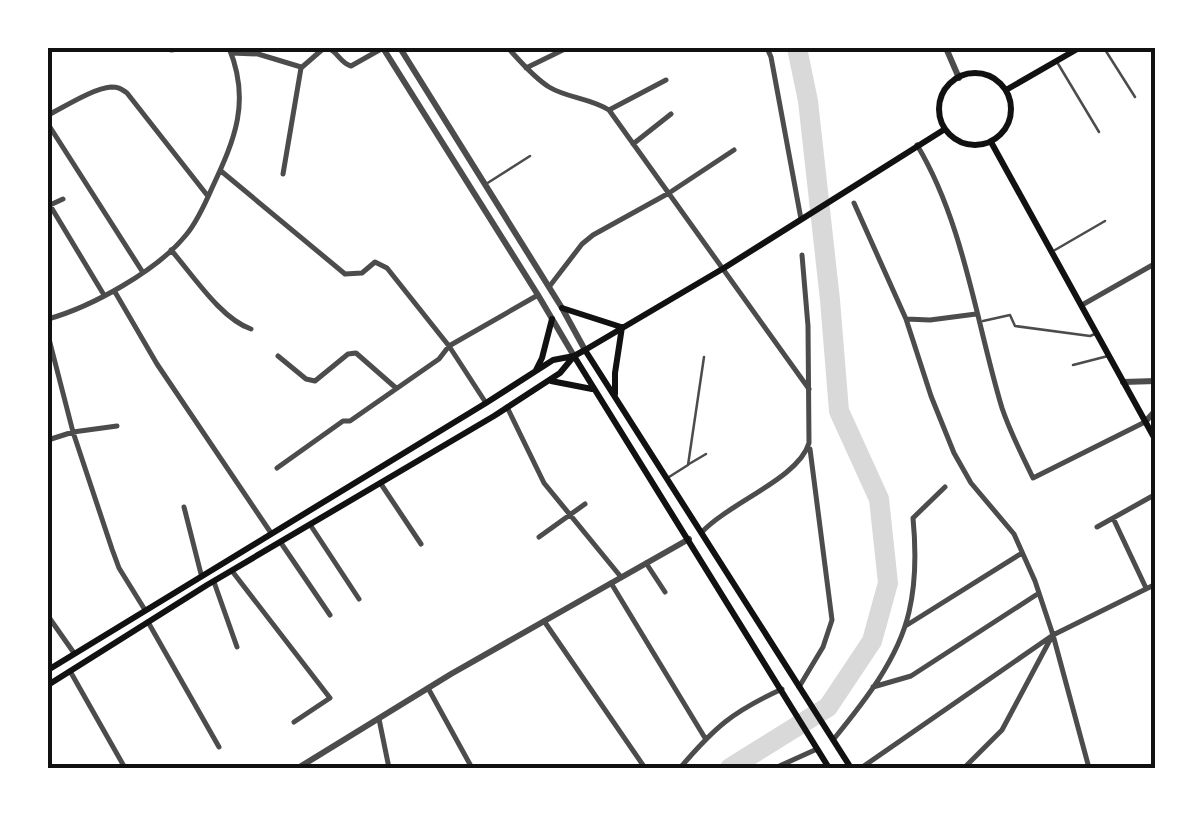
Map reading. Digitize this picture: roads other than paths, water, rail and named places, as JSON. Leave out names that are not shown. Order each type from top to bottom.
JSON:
[{"type":"main road","points":[[1006,90],[1079,48]]},
{"type":"main road","points":[[969,74],[990,77],[1006,90],[1011,113],[1008,124],[991,142],[960,142],[945,129],[940,118],[943,94],[959,78],[969,74]]},
{"type":"main road","points":[[48,670],[536,370],[553,360],[574,356],[724,268],[945,129]]},
{"type":"main road","points":[[991,142],[1156,440]]},
{"type":"main road","points":[[562,308],[622,327]]},
{"type":"main road","points":[[536,370],[552,319]]},
{"type":"main road","points":[[615,395],[622,327]]},
{"type":"main road","points":[[585,350],[851,768]]},
{"type":"main road","points":[[48,685],[494,416],[560,373],[574,356]]},
{"type":"main road","points":[[574,356],[829,768]]},
{"type":"main road","points":[[549,380],[594,390]]},
{"type":"main road","points":[[486,403],[494,416]]},
{"type":"main road","points":[[201,574],[210,584]]},
{"type":"main road","points":[[803,726],[818,717]]},
{"type":"street","points":[[172,50],[186,48]]},
{"type":"street","points":[[282,174],[301,68],[324,48],[332,49],[351,66],[383,48],[574,356]]},
{"type":"street","points":[[400,48],[585,350]]},
{"type":"street","points":[[508,48],[548,86],[609,110],[809,389]]},
{"type":"street","points":[[526,68],[567,48]]},
{"type":"street","points":[[767,48],[801,219]]},
{"type":"street","points":[[946,48],[959,78]]},
{"type":"street","points":[[230,50],[258,54],[301,68]]},
{"type":"street","points":[[48,319],[114,291],[186,236],[234,143],[240,102],[237,66],[230,50]]},
{"type":"street","points":[[609,110],[666,80]]},
{"type":"street","points":[[48,115],[98,90],[115,86],[121,89],[208,196]]},
{"type":"street","points":[[633,144],[671,114]]},
{"type":"street","points":[[48,124],[142,272]]},
{"type":"street","points":[[917,145],[927,161],[962,252],[1004,412],[1033,478],[1145,422],[1156,410]]},
{"type":"street","points":[[549,287],[593,235],[669,193],[734,150]]},
{"type":"street","points":[[220,170],[345,274],[362,273],[375,262],[388,268],[449,346],[486,403]]},
{"type":"street","points":[[63,200],[48,204],[104,295]]},
{"type":"street","points":[[854,203],[906,319],[954,453],[970,483],[1014,534],[1039,593],[1090,768]]},
{"type":"street","points":[[502,240],[509,241],[514,231]]},
{"type":"street","points":[[171,250],[223,311],[241,326],[252,329]]},
{"type":"street","points":[[800,687],[823,647],[832,620],[809,443],[808,326],[802,255]]},
{"type":"street","points":[[1082,305],[1156,263]]},
{"type":"street","points":[[114,291],[157,364],[271,533]]},
{"type":"street","points":[[277,468],[439,359],[449,346],[538,295]]},
{"type":"street","points":[[906,319],[976,314]]},
{"type":"street","points":[[48,335],[73,432],[116,558],[145,610]]},
{"type":"street","points":[[278,356],[314,382],[348,354],[356,353],[396,388]]},
{"type":"street","points":[[1124,382],[1156,381]]},
{"type":"street","points":[[507,407],[544,483],[621,578]]},
{"type":"street","points":[[48,440],[117,426]]},
{"type":"street","points":[[702,532],[714,518],[791,469],[806,453],[809,443]]},
{"type":"street","points":[[381,484],[421,544]]},
{"type":"street","points":[[831,737],[872,688],[904,626],[914,580],[913,518],[945,488]]},
{"type":"street","points":[[1097,527],[1156,494]]},
{"type":"street","points":[[539,537],[585,504]]},
{"type":"street","points":[[184,506],[201,574]]},
{"type":"street","points":[[1112,518],[1146,588]]},
{"type":"street","points":[[311,526],[360,599]]},
{"type":"street","points":[[298,768],[428,688],[689,539]]},
{"type":"street","points":[[281,543],[330,615]]},
{"type":"street","points":[[904,626],[1022,553]]},
{"type":"street","points":[[646,564],[665,592]]},
{"type":"street","points":[[232,572],[330,698],[294,722]]},
{"type":"street","points":[[611,583],[705,738]]},
{"type":"street","points":[[210,584],[236,647]]},
{"type":"street","points":[[860,768],[1053,635],[1156,584]]},
{"type":"street","points":[[872,688],[911,676],[1039,593]]},
{"type":"street","points":[[48,616],[74,654]]},
{"type":"street","points":[[544,621],[646,768]]},
{"type":"street","points":[[148,622],[219,747]]},
{"type":"street","points":[[964,768],[1002,730],[1053,635]]},
{"type":"street","points":[[70,672],[125,768]]},
{"type":"street","points":[[428,688],[472,768]]},
{"type":"street","points":[[680,768],[705,738],[740,710],[782,689]]},
{"type":"street","points":[[379,719],[389,768]]},
{"type":"street","points":[[775,768],[815,746]]},
{"type":"lane","points":[[1104,48],[1135,97]]},
{"type":"lane","points":[[1056,60],[1099,132]]},
{"type":"lane","points":[[485,185],[530,156]]},
{"type":"lane","points":[[1052,252],[1106,220]]},
{"type":"lane","points":[[978,322],[1010,315],[1014,326],[1090,336],[1097,333]]},
{"type":"lane","points":[[1073,365],[1109,356]]},
{"type":"lane","points":[[688,465],[704,357]]},
{"type":"lane","points":[[668,478],[706,454]]},
{"type":"waterway","points":[[730,768],[828,707],[872,641],[888,583],[879,499],[839,411],[808,101],[797,48]]}]
